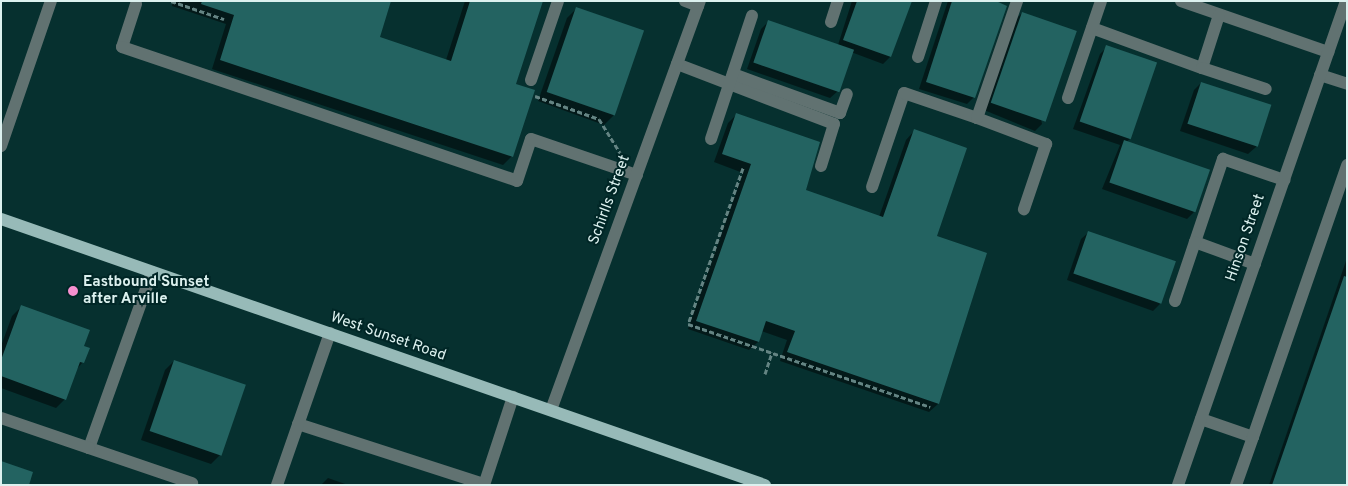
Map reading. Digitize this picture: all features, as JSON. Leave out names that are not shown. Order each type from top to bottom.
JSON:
[{"type":"main road","name":"West Sunset Road","points":[[1,219],[764,485]]},
{"type":"street","points":[[1,146],[51,1]]},
{"type":"street","points":[[531,80],[558,1]]},
{"type":"street","points":[[685,1],[699,4]]},
{"type":"street","points":[[831,22],[838,1]]},
{"type":"street","points":[[918,57],[936,1]]},
{"type":"street","points":[[977,118],[1017,1]]},
{"type":"street","points":[[1068,98],[1101,1]]},
{"type":"street","points":[[1181,1],[1328,52]]},
{"type":"street","name":"Hinson Street","points":[[1178,485],[1346,1]]},
{"type":"street","points":[[134,2],[122,46],[141,53],[517,181],[531,139],[637,175]]},
{"type":"street","name":"Schirlls Street","points":[[551,410],[699,4]]},
{"type":"street","points":[[1202,68],[1220,14]]},
{"type":"street","points":[[711,139],[752,16]]},
{"type":"street","points":[[1092,28],[1266,89]]},
{"type":"street","points":[[677,64],[840,113],[846,94]]},
{"type":"street","points":[[1320,75],[1347,84]]},
{"type":"street","points":[[731,79],[834,124],[821,166]]},
{"type":"street","points":[[872,187],[904,93],[1046,144],[1024,209]]},
{"type":"street","points":[[1174,301],[1223,160],[1284,180]]},
{"type":"street","points":[[1236,485],[1347,165]]},
{"type":"street","points":[[1195,242],[1255,264]]},
{"type":"street","points":[[89,448],[152,272]]},
{"type":"street","points":[[277,485],[330,333]]},
{"type":"street","points":[[298,424],[484,485],[513,397]]},
{"type":"street","points":[[1,418],[192,482]]},
{"type":"street","points":[[1201,419],[1253,437]]},
{"type":"path","points":[[171,1],[224,19]]},
{"type":"path","points":[[535,96],[599,119],[620,153]]},
{"type":"path","points":[[743,168],[688,324],[930,407]]},
{"type":"path","points":[[765,374],[772,352]]},
{"type":"building","points":[[202,1],[391,1],[380,37],[451,61],[470,1],[543,1],[516,84],[535,90],[513,157],[220,60],[234,15],[201,4]]},
{"type":"building","points":[[857,1],[912,1],[891,57],[843,40]]},
{"type":"building","points":[[952,1],[996,1],[1007,6],[975,98],[926,82]]},
{"type":"building","points":[[576,7],[644,30],[615,116],[547,92]]},
{"type":"building","points":[[1022,12],[1077,31],[1046,122],[991,103]]},
{"type":"building","points":[[768,20],[854,50],[839,92],[753,63]]},
{"type":"building","points":[[1106,45],[1157,63],[1131,139],[1080,122]]},
{"type":"building","points":[[1201,82],[1271,105],[1258,147],[1187,124]]},
{"type":"building","points":[[736,113],[820,142],[806,190],[883,217],[914,129],[967,148],[937,236],[987,253],[939,404],[787,352],[795,331],[766,321],[759,342],[696,321],[751,164],[722,154]]},
{"type":"building","points":[[1124,140],[1210,170],[1195,212],[1109,183]]},
{"type":"building","points":[[1088,231],[1176,261],[1161,304],[1073,274]]},
{"type":"building","points":[[1344,276],[1347,277],[1347,485],[1272,485]]},
{"type":"building","points":[[21,305],[90,330],[84,346],[90,348],[84,363],[80,362],[66,400],[1,376],[1,360]]},
{"type":"building","points":[[174,360],[246,385],[221,456],[150,431]]},
{"type":"building","points":[[1,461],[33,472],[29,485],[1,485]]},
{"type":"place","name":"Eastbound Sunset after Arville","points":[[73,291]]}]
